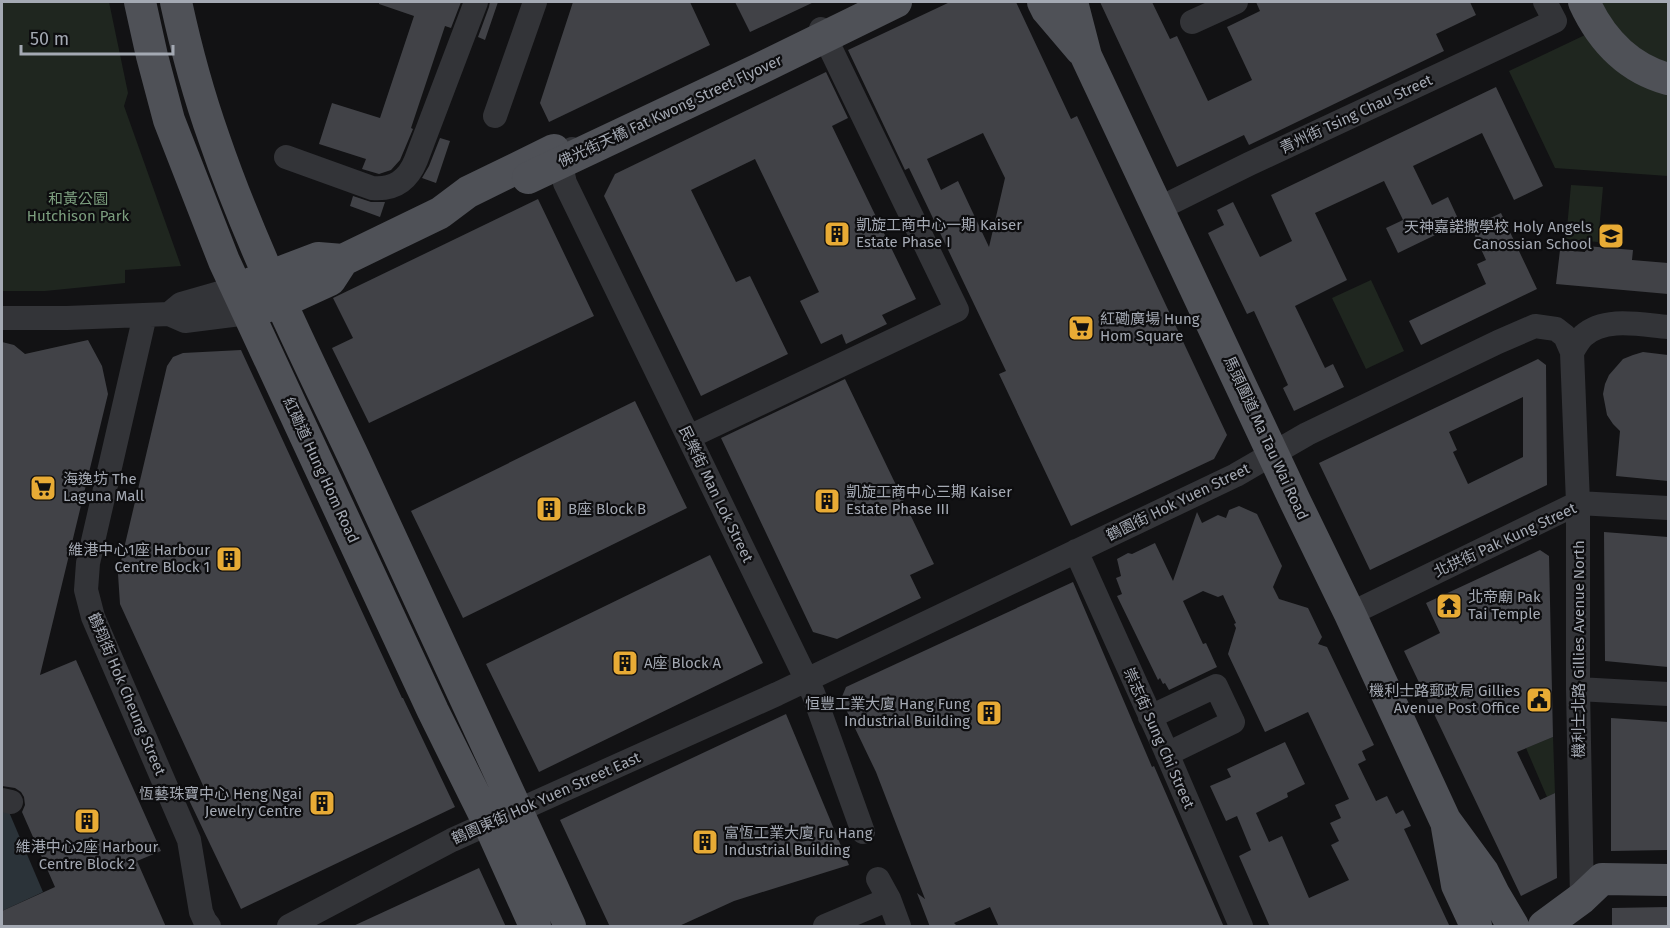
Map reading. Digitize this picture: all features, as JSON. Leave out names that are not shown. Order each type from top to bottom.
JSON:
[{"type":"main road","name":"紅磡道 Hung Hom Road","points":[[140,2],[169,120],[224,261],[423,689],[489,824],[535,927]]},
{"type":"main road","points":[[176,2],[214,140],[276,290],[570,927]]},
{"type":"main road","name":"佛光街天橋 Fat Kwong Street Flyover","points":[[242,300],[276,290],[318,258],[343,260],[440,213],[476,205],[526,172],[870,2]]},
{"type":"main road","name":"佛光街天橋 Fat Kwong Street Flyover","points":[[526,172],[757,70],[896,2]]},
{"type":"main road","name":"馬頭圍道 Ma Tau Wai Road","points":[[1043,2],[1047,10],[1086,56]]},
{"type":"main road","name":"馬頭圍道 Ma Tau Wai Road","points":[[1072,2],[1086,56],[1445,820],[1483,872],[1513,927]]},
{"type":"main road","points":[[1584,2],[1595,23],[1621,54],[1646,71],[1668,79]]},
{"type":"main road","name":"馬頭圍道 Ma Tau Wai Road","points":[[1445,820],[1457,885],[1476,927]]},
{"type":"main road","points":[[1544,927],[1589,883],[1668,880]]},
{"type":"street","points":[[286,157],[372,188],[391,187],[407,177],[416,160],[476,2]]},
{"type":"street","points":[[500,110],[535,2]]},
{"type":"street","points":[[688,437],[957,310],[821,29],[876,2]]},
{"type":"street","points":[[1192,22],[1236,2]]},
{"type":"street","name":"青州街 Tsing Chau Street","points":[[1158,209],[1550,11]]},
{"type":"street","name":"民樂街 Man Lok Street","points":[[821,29],[579,144],[567,153],[563,176],[807,679],[863,832]]},
{"type":"street","points":[[2,318],[170,314],[181,304],[242,300]]},
{"type":"street","name":"鶴翔街 Hok Cheung Street","points":[[145,315],[88,563],[86,590],[93,616],[189,840],[201,912],[209,927]]},
{"type":"street","points":[[1572,352],[1584,335],[1599,327],[1617,323],[1668,327]]},
{"type":"street","name":"鶴園街 Hok Yuen Street","points":[[807,679],[1236,475],[1319,428],[1535,326],[1556,329],[1565,336],[1572,352]]},
{"type":"street","name":"機利士北路 Gillies Avenue North","points":[[1572,352],[1578,503],[1578,689],[1589,883]]},
{"type":"street","name":"北拱街 Pak Kung Street","points":[[1350,614],[1578,503],[1668,508]]},
{"type":"street","name":"崇志街 Sung Chi Street","points":[[1076,551],[1241,927]]},
{"type":"street","name":"鶴園東街 Hok Yuen Street East","points":[[289,926],[452,840],[807,679]]},
{"type":"street","points":[[1150,717],[1216,686],[1233,722],[1167,754]]},
{"type":"street","points":[[1578,689],[1668,694]]},
{"type":"street","points":[[825,927],[884,889],[899,927]]},
{"type":"green space","name":"和黃公園 Hutchison Park","points":[[2,2],[109,2],[128,93],[124,106],[181,266],[125,270],[125,283],[45,291],[2,291]]},
{"type":"green space","points":[[1601,2],[1668,2],[1668,63],[1646,53],[1628,39]]},
{"type":"green space","points":[[1585,35],[1658,92],[1668,94],[1668,176],[1555,168],[1509,71]]},
{"type":"green space","points":[[1571,185],[1603,187],[1598,242],[1566,239]]},
{"type":"green space","points":[[1371,280],[1404,351],[1366,369],[1332,298]]},
{"type":"green space","points":[[1553,737],[1555,793],[1547,797],[1526,748]]},
{"type":"shaded area","points":[[2,810],[9,812],[43,892],[2,911]]},
{"type":"building","points":[[379,2],[461,2],[451,28],[445,26],[411,128],[413,129],[400,160],[391,170],[379,174],[362,169],[366,159],[319,144],[332,103],[380,118],[414,16],[379,4]]},
{"type":"building","points":[[490,2],[498,2],[485,40],[478,37]]},
{"type":"building","points":[[573,2],[690,2],[710,45],[549,122],[540,103]]},
{"type":"building","points":[[735,2],[814,2],[750,32]]},
{"type":"building","name":"紅磡廣場 Hung Hom Square","points":[[950,2],[1016,2],[1071,119],[1077,116],[1227,435],[1214,459],[1071,526],[999,374],[1006,371],[909,168],[905,170],[848,50]],"holes":[[[983,133],[1005,178],[989,247],[958,181],[941,190],[927,159]]]},
{"type":"building","points":[[1100,2],[1152,2],[1170,39],[1177,36],[1208,101],[1252,80],[1227,27],[1260,11],[1256,2],[1470,2],[1476,15],[1436,34],[1444,51],[1249,145],[1244,135],[1177,167]]},
{"type":"building","points":[[826,72],[848,118],[832,126],[916,299],[882,315],[887,324],[846,344],[842,334],[821,344],[800,301],[819,292],[755,159],[691,190],[736,282],[750,276],[788,354],[701,396],[604,196],[615,174]]},
{"type":"building","points":[[1496,87],[1543,186],[1514,200],[1482,133],[1413,166],[1432,205],[1448,197],[1460,223],[1398,253],[1386,228],[1403,220],[1384,181],[1315,213],[1347,280],[1295,306],[1325,368],[1333,364],[1344,387],[1294,411],[1283,388],[1288,385],[1254,311],[1247,314],[1208,233],[1224,225],[1217,210],[1233,202],[1260,257],[1292,241],[1271,195]]},
{"type":"building","points":[[440,138],[450,141],[436,183],[422,178]]},
{"type":"building","points":[[353,196],[371,202],[385,202],[380,217],[350,206]]},
{"type":"building","points":[[538,199],[594,316],[369,423],[332,348],[353,338],[333,298]]},
{"type":"building","points":[[1501,213],[1537,289],[1421,345],[1409,321],[1486,284],[1477,264],[1486,260],[1471,227]]},
{"type":"building","points":[[1586,246],[1633,250],[1632,260],[1668,263],[1668,294],[1556,284],[1560,250],[1585,252]]},
{"type":"building","points":[[88,340],[102,366],[108,394],[40,675],[76,660],[161,851],[137,861],[166,927],[2,927],[2,911],[55,887],[22,812],[25,805],[24,797],[15,788],[2,786],[2,342],[14,345],[25,354]]},
{"type":"building","name":"維港中心1座 Harbour Centre Block 1","points":[[241,350],[455,807],[241,909],[189,800],[206,792],[120,604],[118,574],[167,366],[173,357],[183,353]]},
{"type":"building","points":[[1643,352],[1668,355],[1668,481],[1616,476],[1620,431],[1607,415],[1603,394],[1605,384],[1609,375],[1623,359]]},
{"type":"building","points":[[1538,359],[1546,365],[1547,485],[1370,570],[1319,463]],"holes":[[[1523,397],[1523,457],[1468,484],[1453,452],[1457,450],[1449,432]]]},
{"type":"building","name":"凱旋工商中心三期 Kaiser Estate Phase III","points":[[845,379],[934,564],[910,575],[921,598],[837,639],[813,632],[721,438]]},
{"type":"building","name":"B座 Block B","points":[[635,401],[687,508],[463,618],[411,511]]},
{"type":"building","points":[[1239,506],[1257,514],[1282,566],[1273,587],[1279,599],[1308,608],[1322,637],[1318,644],[1327,647],[1374,745],[1362,751],[1366,760],[1358,764],[1376,801],[1387,796],[1396,814],[1403,810],[1411,826],[1404,829],[1450,927],[1270,927],[1239,856],[1251,850],[1237,816],[1226,821],[1210,786],[1231,777],[1227,769],[1285,742],[1305,784],[1287,793],[1288,797],[1256,813],[1269,842],[1282,836],[1309,898],[1349,880],[1331,845],[1339,841],[1330,823],[1341,818],[1335,805],[1349,799],[1308,712],[1265,732],[1228,654],[1236,623],[1223,595],[1218,597],[1203,591],[1183,601],[1203,644],[1206,643],[1217,667],[1169,690],[1160,678],[1158,680],[1117,596],[1122,594],[1116,578],[1121,576],[1117,559],[1155,543],[1173,581],[1197,512],[1202,523],[1218,515],[1226,518],[1229,510]]},
{"type":"building","points":[[1604,532],[1668,537],[1668,667],[1605,661]]},
{"type":"building","points":[[1540,550],[1549,556],[1553,737],[1517,752],[1540,800],[1555,793],[1557,878],[1521,896],[1404,651],[1440,633],[1426,603]]},
{"type":"building","name":"A座 Block A","points":[[710,555],[763,663],[539,772],[486,664]]},
{"type":"building","points":[[1073,582],[1152,767],[1154,766],[1224,927],[999,927],[990,907],[954,923],[958,927],[930,927],[917,893],[925,899],[876,772],[841,699],[846,687]]},
{"type":"building","name":"富恆工業大廈 Fu Hang Industrial Building","points":[[786,714],[849,865],[734,901],[677,927],[610,927],[560,820]]},
{"type":"building","points":[[1611,718],[1668,722],[1668,850],[1611,851]]},
{"type":"building","points":[[479,868],[506,927],[351,927]]},
{"type":"building","points":[[1668,907],[1668,927],[1612,927],[1612,908]]},
{"type":"place","name":"凱旋工商中心一期 Kaiser Estate Phase I","points":[[837,234]]},
{"type":"place","name":"天神嘉諾撒學校 Holy Angels Canossian School","points":[[1611,236]]},
{"type":"place","name":"紅磡廣場 Hung Hom Square","points":[[1081,328]]},
{"type":"place","name":"海逸坊 The Laguna Mall","points":[[43,488]]},
{"type":"place","name":"凱旋工商中心三期 Kaiser Estate Phase III","points":[[827,501]]},
{"type":"place","name":"B座 Block B","points":[[549,509]]},
{"type":"place","name":"維港中心1座 Harbour Centre Block 1","points":[[229,559]]},
{"type":"place","name":"北帝廟 Pak Tai Temple","points":[[1449,606]]},
{"type":"place","name":"A座 Block A","points":[[625,663]]},
{"type":"place","name":"機利士路郵政局 Gillies Avenue Post Office","points":[[1539,700]]},
{"type":"place","name":"恒豐工業大廈 Hang Fung Industrial Building","points":[[989,713]]},
{"type":"place","name":"恆藝珠寶中心 Heng Ngai Jewelry Centre","points":[[322,803]]},
{"type":"place","name":"維港中心2座 Harbour Centre Block 2","points":[[87,821]]},
{"type":"place","name":"富恆工業大廈 Fu Hang Industrial Building","points":[[705,842]]}]
